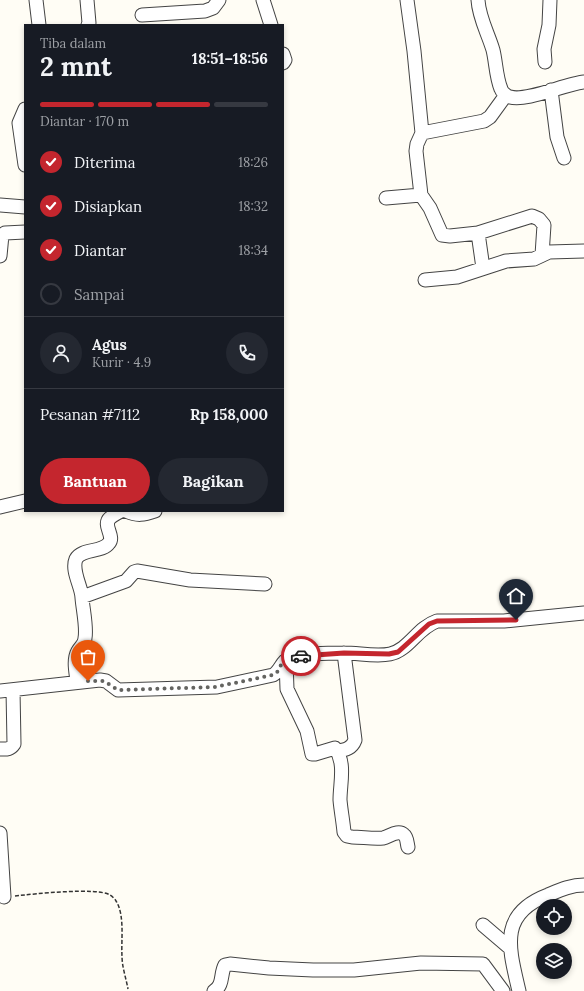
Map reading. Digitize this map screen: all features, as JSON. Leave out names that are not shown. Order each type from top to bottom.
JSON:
[{"type":"street","points":[[36,0],[39,24]]},
{"type":"street","points":[[87,0],[88,24]]},
{"type":"street","points":[[142,15],[205,11],[212,8],[219,0]]},
{"type":"street","points":[[263,0],[271,24]]},
{"type":"street","points":[[407,0],[414,51],[422,133],[417,144],[416,151],[421,195],[430,208],[442,234],[450,236],[478,233],[532,216],[539,219],[544,225],[542,255]]},
{"type":"street","points":[[478,0],[483,24],[493,50],[501,89],[506,95],[510,97],[528,96],[574,83],[584,82]]},
{"type":"street","points":[[545,62],[544,49],[549,25],[550,0]]},
{"type":"street","points":[[551,90],[557,137],[564,158]]},
{"type":"street","points":[[422,133],[484,121],[490,117],[506,95]]},
{"type":"street","points":[[24,111],[19,122],[24,158]]},
{"type":"street","points":[[386,198],[421,195]]},
{"type":"street","points":[[0,206],[24,207]]},
{"type":"street","points":[[0,256],[2,235],[5,233],[24,232]]},
{"type":"street","points":[[478,233],[483,268]]},
{"type":"street","points":[[425,280],[457,277],[506,260],[534,259],[549,252],[584,250]]},
{"type":"street","points":[[0,507],[24,501]]},
{"type":"street","points":[[77,681],[75,664],[76,656],[85,640],[82,597],[75,568],[76,560],[84,553],[105,547],[109,544],[111,540],[107,523],[110,518],[119,512]]},
{"type":"street","points":[[128,512],[140,515],[151,512]]},
{"type":"street","points":[[82,597],[126,581],[134,572],[190,580],[265,584]]},
{"type":"street","points":[[0,749],[12,748],[14,744],[6,690],[77,681],[102,680],[106,681],[118,690],[215,687],[273,675],[278,672],[281,665],[291,657],[344,653],[380,655],[398,652],[429,624],[437,621],[504,621],[584,613]]},
{"type":"street","points":[[337,751],[345,750],[353,745],[355,740],[344,653]]},
{"type":"street","points":[[286,661],[287,689],[307,731],[312,754],[335,748],[340,756],[340,800],[344,832],[347,836],[384,838],[401,833],[406,837],[408,847]]},
{"type":"street","points":[[0,836],[4,897]]},
{"type":"street","points":[[519,991],[510,948],[510,935],[516,917],[527,907],[543,897],[574,885],[584,885]]},
{"type":"street","points":[[483,925],[510,948]]},
{"type":"street","points":[[214,991],[221,984],[222,970],[225,965],[230,964],[269,968],[354,970],[422,963],[483,964],[503,991]]},
{"type":"path","points":[[4,897],[88,891],[110,894],[116,901],[120,910],[122,957],[128,989]]},
{"type":"way so far","points":[[88,681],[106,681],[118,690],[215,687],[276,674],[281,665],[291,657],[301,656]]},
{"type":"route","points":[[301,656],[344,653],[389,654],[398,652],[429,624],[437,621],[516,620]]}]
